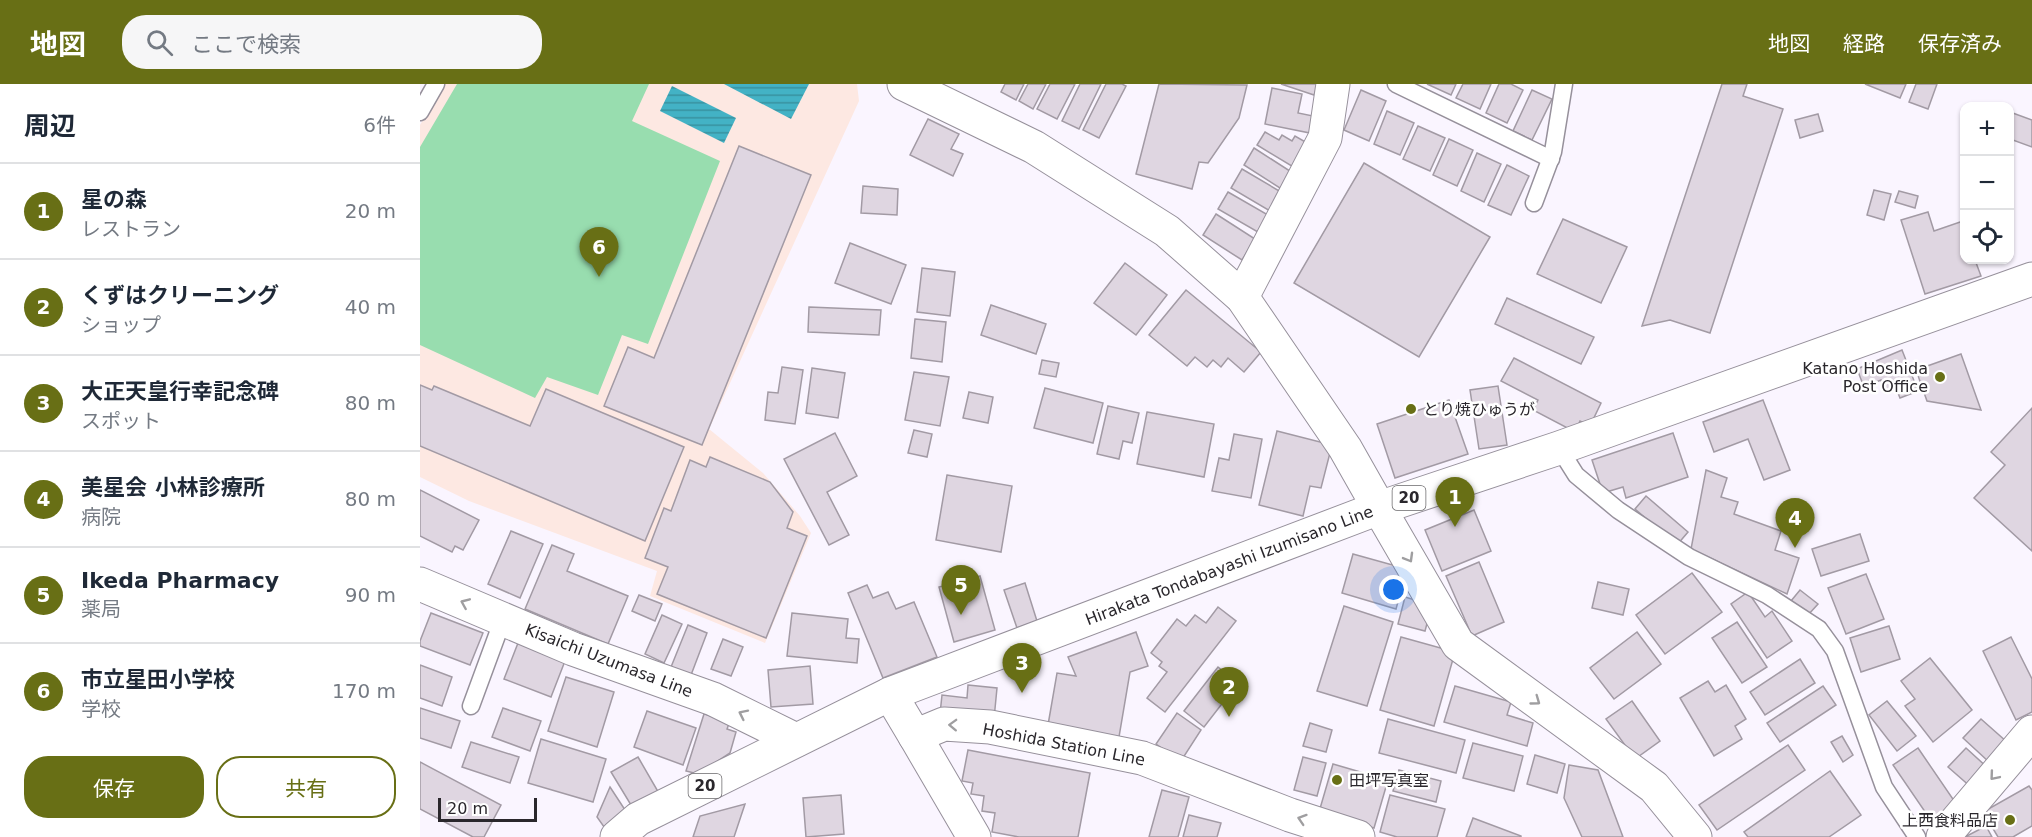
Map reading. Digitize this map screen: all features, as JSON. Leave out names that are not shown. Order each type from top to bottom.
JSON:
[{"type":"main road","points":[[904,84],[1034,147],[1158,225],[1242,297],[1345,448],[1458,644],[1654,786],[1695,837]]},
{"type":"main road","points":[[1242,297],[1325,138],[1333,84]]},
{"type":"main road","name":"Hirakata Tondabayashi Izumisano Line","points":[[617,837],[638,819],[890,694],[1379,508],[1559,448],[2032,279]]},
{"type":"main road","name":"Kisaichi Uzumasa Line","points":[[420,584],[573,649],[713,699],[796,740]]},
{"type":"main road","points":[[890,694],[974,837]]},
{"type":"main road","name":"Hoshida Station Line","points":[[915,736],[944,724],[990,727],[1142,758],[1290,815],[1358,837]]},
{"type":"main road","points":[[1943,837],[2032,732]]},
{"type":"lane","points":[[420,112],[436,84]]},
{"type":"lane","points":[[1396,84],[1551,159]]},
{"type":"lane","points":[[1534,203],[1551,159],[1564,84]]},
{"type":"lane","points":[[1559,448],[1576,475],[1618,510],[1689,557],[1767,594],[1819,629],[1835,651],[1884,788],[1917,837]]},
{"type":"lane","points":[[471,706],[503,619]]},
{"type":"shaded area","points":[[443,84],[857,84],[859,101],[709,429],[763,473],[800,516],[811,533],[765,643],[650,596],[657,571],[469,501],[420,477],[420,125]]},
{"type":"green space","points":[[457,84],[649,84],[632,121],[720,161],[648,344],[622,335],[598,395],[547,377],[535,398],[420,345],[420,147]]},
{"type":"water","points":[[724,84],[809,84],[791,119]]},
{"type":"water","points":[[672,86],[736,118],[724,143],[660,111]]},
{"type":"building","points":[[1005,84],[1024,84],[1016,100],[1001,92]]},
{"type":"building","points":[[1028,84],[1046,84],[1033,109],[1019,101]]},
{"type":"building","points":[[1050,84],[1075,84],[1057,119],[1037,109]]},
{"type":"building","points":[[1080,84],[1101,84],[1079,129],[1062,121]]},
{"type":"building","points":[[1106,84],[1126,86],[1099,138],[1083,130]]},
{"type":"building","points":[[1159,84],[1247,85],[1239,118],[1208,163],[1199,162],[1192,189],[1136,174]]},
{"type":"building","points":[[1281,84],[1318,84],[1314,95]]},
{"type":"building","points":[[1427,84],[1456,84],[1451,95]]},
{"type":"building","points":[[1463,84],[1491,84],[1480,109],[1456,98]]},
{"type":"building","points":[[1499,84],[1511,84],[1523,90],[1507,123],[1486,113]]},
{"type":"building","points":[[1722,84],[1747,84],[1743,96],[1783,109],[1710,333],[1670,320],[1642,326]]},
{"type":"building","points":[[1865,84],[1906,84],[1900,98]]},
{"type":"building","points":[[1916,84],[1937,84],[1928,109],[1909,102]]},
{"type":"building","points":[[1272,88],[1302,94],[1298,113],[1318,117],[1315,134],[1265,124]]},
{"type":"building","points":[[1361,90],[1386,101],[1369,141],[1344,130]]},
{"type":"building","points":[[1532,90],[1552,99],[1532,140],[1513,131]]},
{"type":"building","points":[[1387,111],[1414,123],[1400,155],[1374,144]]},
{"type":"building","points":[[2014,113],[2032,120],[2032,147],[2014,140]]},
{"type":"building","points":[[1818,114],[1823,131],[1800,138],[1795,120]]},
{"type":"building","points":[[928,119],[959,134],[951,149],[963,154],[953,176],[910,155]]},
{"type":"building","points":[[1418,126],[1445,138],[1430,171],[1403,159]]},
{"type":"building","points":[[1265,132],[1279,140],[1282,135],[1292,141],[1295,136],[1309,144],[1295,168],[1257,145]]},
{"type":"building","points":[[1449,139],[1473,150],[1457,186],[1433,175]]},
{"type":"building","points":[[739,146],[811,175],[702,445],[604,406],[628,347],[654,358]]},
{"type":"building","points":[[1254,148],[1293,173],[1283,190],[1244,165]]},
{"type":"building","points":[[1477,153],[1501,164],[1484,202],[1461,191]]},
{"type":"building","points":[[1364,163],[1490,237],[1419,357],[1294,283]]},
{"type":"building","points":[[1507,165],[1529,176],[1511,215],[1488,205]]},
{"type":"building","points":[[1242,169],[1281,192],[1270,211],[1231,188]]},
{"type":"building","points":[[863,186],[898,189],[897,215],[861,213]]},
{"type":"building","points":[[1874,190],[1891,194],[1884,220],[1867,215]]},
{"type":"building","points":[[1899,191],[1918,196],[1915,208],[1895,202]]},
{"type":"building","points":[[1228,192],[1273,218],[1263,235],[1218,209]]},
{"type":"building","points":[[1928,212],[1934,231],[1960,222],[1960,264],[1976,264],[1981,276],[1925,294],[1901,220]]},
{"type":"building","points":[[1216,214],[1255,239],[1242,260],[1203,235]]},
{"type":"building","points":[[1563,219],[1627,247],[1601,303],[1537,274]]},
{"type":"building","points":[[850,243],[906,265],[891,304],[835,283]]},
{"type":"building","points":[[1125,263],[1167,295],[1136,335],[1094,303]]},
{"type":"building","points":[[922,268],[955,272],[950,316],[917,312]]},
{"type":"building","points":[[1186,290],[1261,352],[1244,372],[1228,358],[1221,367],[1213,360],[1207,367],[1195,357],[1187,366],[1149,335]]},
{"type":"building","points":[[1507,298],[1594,337],[1581,364],[1495,324]]},
{"type":"building","points":[[991,305],[1046,324],[1036,354],[981,335]]},
{"type":"building","points":[[809,307],[881,310],[879,335],[808,332]]},
{"type":"building","points":[[915,319],[946,322],[942,362],[911,358]]},
{"type":"building","points":[[1902,350],[1918,391],[1900,398],[1896,388],[1885,392],[1881,380],[1864,387],[1857,369]]},
{"type":"building","points":[[1961,354],[1981,410],[1927,401],[1916,370]]},
{"type":"building","points":[[1514,358],[1601,403],[1590,426],[1580,421],[1575,432],[1533,410],[1538,400],[1501,381]]},
{"type":"building","points":[[1042,360],[1059,363],[1056,377],[1039,374]]},
{"type":"building","points":[[782,367],[803,370],[795,424],[765,420],[768,392],[778,393]]},
{"type":"building","points":[[812,368],[845,373],[838,418],[806,413]]},
{"type":"building","points":[[914,372],[949,377],[940,426],[905,420]]},
{"type":"building","points":[[420,385],[432,390],[434,386],[530,426],[546,389],[684,447],[645,541],[420,446]]},
{"type":"building","points":[[1498,386],[1507,445],[1479,449],[1470,390]]},
{"type":"building","points":[[1045,388],[1103,403],[1093,443],[1034,428]]},
{"type":"building","points":[[969,392],[993,397],[988,423],[963,418]]},
{"type":"building","points":[[1449,400],[1468,454],[1395,478],[1377,424]]},
{"type":"building","points":[[1763,400],[1790,470],[1764,480],[1748,439],[1714,452],[1703,422]]},
{"type":"building","points":[[1108,406],[1139,413],[1132,443],[1123,441],[1119,459],[1097,454]]},
{"type":"building","points":[[2032,408],[2032,551],[1974,498],[2005,465],[1991,452]]},
{"type":"building","points":[[1147,412],[1214,424],[1204,477],[1137,464]]},
{"type":"building","points":[[914,430],[932,434],[927,457],[908,453]]},
{"type":"building","points":[[1277,431],[1332,445],[1321,488],[1310,486],[1303,516],[1259,505]]},
{"type":"building","points":[[835,433],[857,476],[827,492],[849,535],[829,545],[784,459]]},
{"type":"building","points":[[1673,433],[1688,477],[1626,498],[1623,487],[1603,493],[1592,460]]},
{"type":"building","points":[[1234,434],[1262,439],[1251,498],[1212,491],[1219,458],[1229,460]]},
{"type":"building","points":[[710,457],[770,482],[793,512],[787,528],[807,536],[766,638],[657,594],[668,567],[645,558],[664,508],[671,511],[690,460],[706,467]]},
{"type":"building","points":[[1706,470],[1727,478],[1721,497],[1738,502],[1734,514],[1781,531],[1775,550],[1799,558],[1787,594],[1691,549]]},
{"type":"building","points":[[947,475],[1012,486],[1001,552],[936,540]]},
{"type":"building","points":[[420,490],[479,520],[463,550],[455,546],[452,552],[420,536]]},
{"type":"building","points":[[1646,496],[1688,532],[1677,545],[1635,509]]},
{"type":"building","points":[[1474,510],[1491,551],[1442,571],[1425,530]]},
{"type":"building","points":[[511,531],[543,544],[520,598],[488,584]]},
{"type":"building","points":[[1860,534],[1869,561],[1821,576],[1812,549]]},
{"type":"building","points":[[552,545],[574,554],[567,571],[628,596],[608,644],[525,609]]},
{"type":"building","points":[[1353,554],[1407,569],[1396,609],[1342,593]]},
{"type":"building","points":[[1479,562],[1504,622],[1472,636],[1446,576]]},
{"type":"building","points":[[1692,573],[1722,612],[1665,654],[1636,615]]},
{"type":"building","points":[[1866,574],[1884,619],[1846,634],[1828,588]]},
{"type":"building","points":[[980,576],[995,630],[954,642],[939,587]]},
{"type":"building","points":[[1598,582],[1629,589],[1623,615],[1592,608]]},
{"type":"building","points":[[1025,583],[1037,621],[1017,628],[1004,590]]},
{"type":"building","points":[[867,585],[873,598],[888,592],[896,609],[914,602],[937,657],[883,678],[848,593]]},
{"type":"building","points":[[1800,590],[1818,604],[1808,615],[1791,601]]},
{"type":"building","points":[[1748,592],[1765,617],[1772,611],[1792,641],[1767,658],[1731,604]]},
{"type":"building","points":[[639,595],[662,604],[655,621],[632,611]]},
{"type":"building","points":[[1405,597],[1432,605],[1425,631],[1398,624]]},
{"type":"building","points":[[1344,606],[1393,622],[1367,706],[1317,691]]},
{"type":"building","points":[[1218,607],[1236,621],[1165,712],[1147,698],[1167,672],[1159,666],[1162,662],[1151,653],[1177,619],[1186,626],[1195,615],[1206,623]]},
{"type":"building","points":[[431,613],[483,633],[470,665],[420,646]]},
{"type":"building","points":[[792,613],[848,619],[846,638],[859,639],[857,663],[787,656]]},
{"type":"building","points":[[662,615],[682,624],[664,663],[645,654]]},
{"type":"building","points":[[1737,622],[1767,667],[1742,683],[1712,638]]},
{"type":"building","points":[[688,625],[707,633],[691,675],[671,667]]},
{"type":"building","points":[[1889,626],[1900,659],[1861,672],[1850,638]]},
{"type":"building","points":[[1136,632],[1148,666],[1130,672],[1119,737],[1048,725],[1057,673],[1076,676],[1068,657]]},
{"type":"building","points":[[1637,632],[1661,664],[1614,699],[1590,668]]},
{"type":"building","points":[[1401,637],[1455,652],[1434,726],[1380,710]]},
{"type":"building","points":[[2011,637],[2032,679],[2032,712],[2016,720],[1983,651]]},
{"type":"building","points":[[723,639],[743,647],[731,676],[711,669]]},
{"type":"building","points":[[518,643],[565,661],[551,697],[504,679]]},
{"type":"building","points":[[1930,658],[1972,710],[1933,742],[1905,706],[1915,699],[1901,681]]},
{"type":"building","points":[[1800,659],[1815,683],[1765,715],[1750,692]]},
{"type":"building","points":[[420,665],[452,677],[442,706],[420,698]]},
{"type":"building","points":[[810,666],[813,704],[771,707],[768,670]]},
{"type":"building","points":[[1218,667],[1238,683],[1204,727],[1184,711]]},
{"type":"building","points":[[566,677],[614,692],[597,747],[548,731]]},
{"type":"building","points":[[1708,681],[1715,692],[1726,685],[1746,719],[1735,726],[1742,739],[1714,756],[1680,698]]},
{"type":"building","points":[[968,685],[997,688],[994,719],[940,714],[942,695],[967,698]]},
{"type":"building","points":[[1455,686],[1511,702],[1507,715],[1533,723],[1527,746],[1444,722]]},
{"type":"building","points":[[1823,686],[1836,705],[1780,742],[1767,723]]},
{"type":"building","points":[[1632,701],[1660,741],[1635,759],[1606,719]]},
{"type":"building","points":[[1887,701],[1916,736],[1897,751],[1869,715]]},
{"type":"building","points":[[420,708],[460,721],[451,748],[420,738]]},
{"type":"building","points":[[503,708],[541,721],[530,751],[492,737]]},
{"type":"building","points":[[647,711],[696,728],[683,765],[634,747]]},
{"type":"building","points":[[1177,713],[1201,730],[1181,761],[1156,744]]},
{"type":"building","points":[[704,714],[730,721],[727,729],[736,732],[730,753],[698,774],[686,771]]},
{"type":"building","points":[[1388,719],[1465,740],[1456,773],[1379,753]]},
{"type":"building","points":[[1981,719],[2007,742],[1989,762],[1963,738]]},
{"type":"building","points":[[1310,723],[1332,730],[1326,752],[1303,746]]},
{"type":"building","points":[[1842,736],[1853,755],[1843,762],[1831,742]]},
{"type":"building","points":[[541,739],[606,759],[593,802],[528,783]]},
{"type":"building","points":[[471,742],[519,757],[510,783],[462,767]]},
{"type":"building","points":[[1473,743],[1523,756],[1514,791],[1463,778]]},
{"type":"building","points":[[1788,745],[1805,770],[1717,830],[1699,805]]},
{"type":"building","points":[[1918,748],[1957,805],[1932,822],[1893,765]]},
{"type":"building","points":[[1966,748],[1989,769],[1972,788],[1948,767]]},
{"type":"building","points":[[968,750],[1090,773],[1078,837],[1019,837],[992,832],[995,813],[982,811],[984,796],[971,794],[973,783],[962,781]]},
{"type":"building","points":[[1535,755],[1565,764],[1557,793],[1527,784]]},
{"type":"building","points":[[638,757],[660,795],[634,810],[611,772]]},
{"type":"building","points":[[1303,757],[1326,763],[1317,796],[1294,790]]},
{"type":"building","points":[[420,762],[501,805],[484,837],[473,837],[420,809]]},
{"type":"building","points":[[1333,764],[1388,780],[1374,828],[1319,812]]},
{"type":"building","points":[[1569,765],[1598,770],[1623,837],[1582,837],[1564,798]]},
{"type":"building","points":[[1399,770],[1441,781],[1436,802],[1393,791]]},
{"type":"building","points":[[1830,771],[1861,815],[1829,837],[1748,837],[1744,832]]},
{"type":"building","points":[[2029,786],[2032,790],[2032,826],[2013,837],[1998,837],[1983,812]]},
{"type":"building","points":[[610,787],[631,819],[609,834],[597,817]]},
{"type":"building","points":[[1162,790],[1189,797],[1178,837],[1149,837]]},
{"type":"building","points":[[841,795],[844,834],[806,837],[803,798]]},
{"type":"building","points":[[1390,795],[1445,809],[1437,837],[1397,837],[1380,832]]},
{"type":"building","points":[[745,804],[734,837],[693,837],[700,816]]},
{"type":"building","points":[[1189,815],[1221,823],[1217,837],[1183,837]]},
{"type":"building","points":[[1473,818],[1521,836],[1521,837],[1466,837]]},
{"type":"building","points":[[1986,826],[1992,837],[1965,837]]},
{"type":"place","name":"市立星田小学校","points":[[599,277]]},
{"type":"place","name":"Katano Hoshida Post Office","points":[[1940,377]]},
{"type":"place","name":"とり焼ひゅうが","points":[[1411,409]]},
{"type":"place","name":"星の森","points":[[1455,527]]},
{"type":"place","name":"美星会 小林診療所","points":[[1795,548]]},
{"type":"place","name":"Ikeda Pharmacy","points":[[961,615]]},
{"type":"place","name":"大正天皇行幸記念碑","points":[[1022,693]]},
{"type":"place","name":"くずはクリーニング","points":[[1229,717]]},
{"type":"place","name":"田坪写真室","points":[[1337,780]]},
{"type":"place","name":"上西食料品店","points":[[2010,820]]}]
